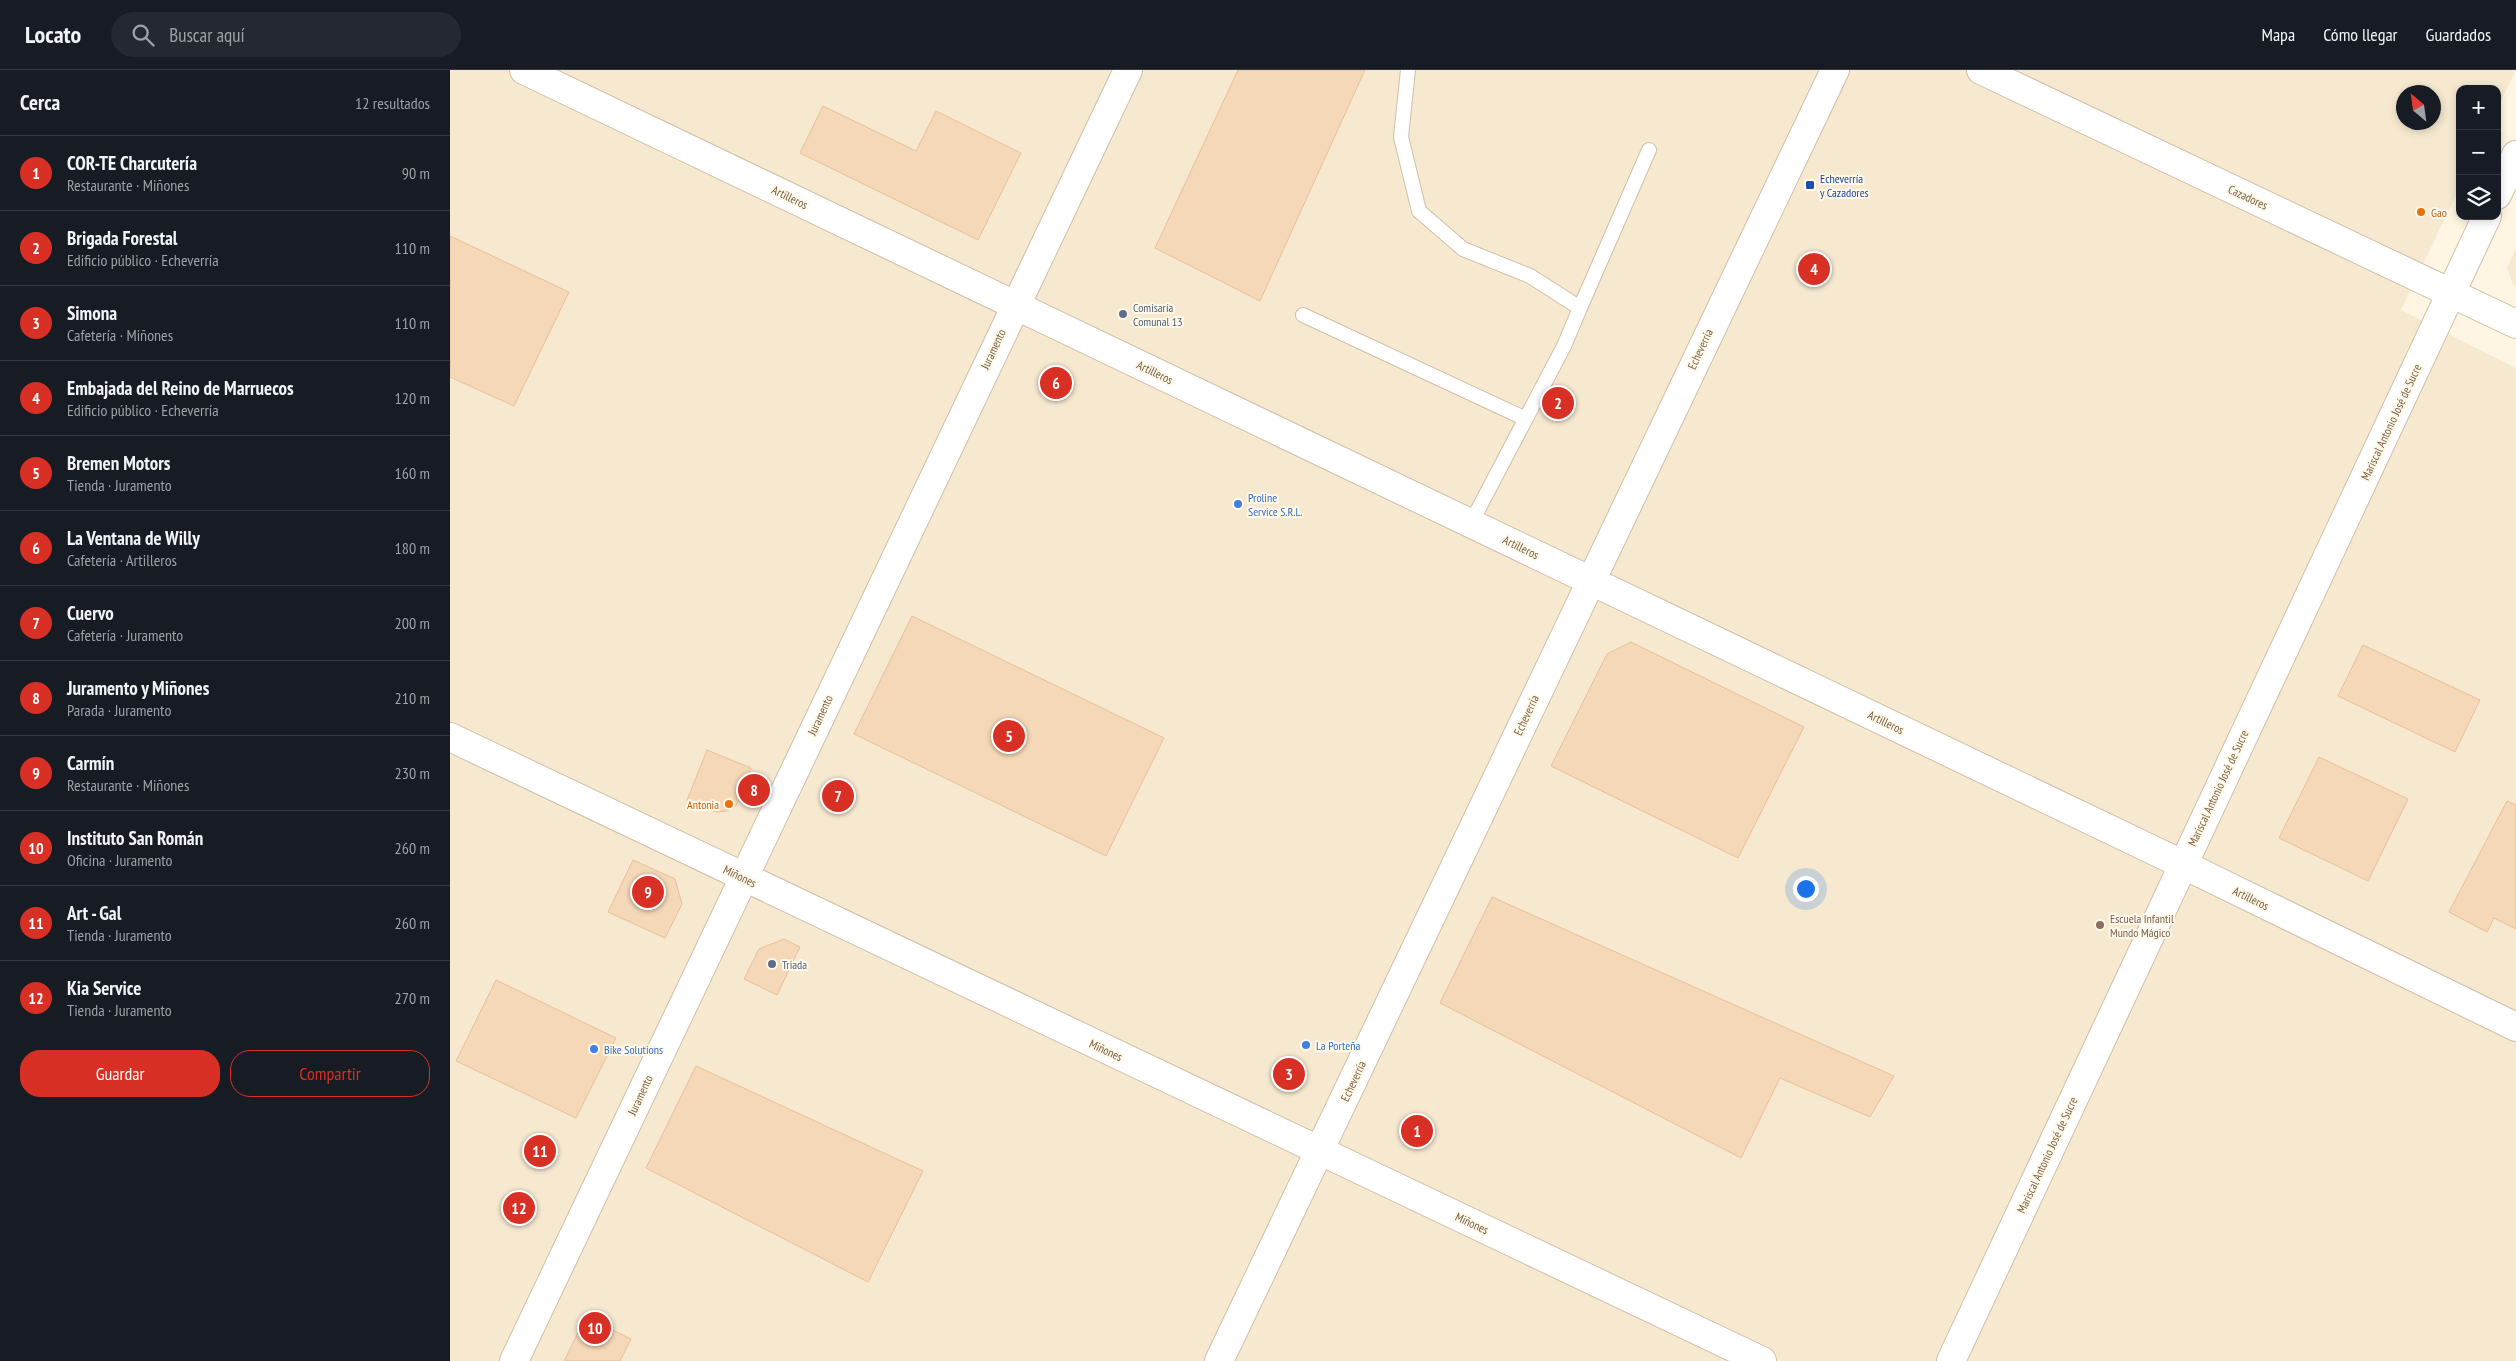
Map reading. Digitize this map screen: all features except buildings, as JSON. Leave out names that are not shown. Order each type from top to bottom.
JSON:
[{"type":"street","name":"Artilleros","points":[[524,70],[2182,864],[2516,1027]]},
{"type":"street","name":"Juramento","points":[[514,1361],[1014,305],[1128,70]]},
{"type":"street","name":"Echeverría","points":[[1219,1361],[1835,70]]},
{"type":"street","name":"Cazadores","points":[[1981,70],[2516,324]]},
{"type":"street","points":[[2501,187],[2516,155]]},
{"type":"street","name":"Mariscal Antonio José de Sucre","points":[[1951,1361],[2182,864],[2485,220]]},
{"type":"street","name":"Miñones","points":[[450,737],[1762,1361]]},
{"type":"lane","points":[[1408,70],[1401,137],[1419,211],[1463,249],[1530,276],[1580,308]]},
{"type":"lane","points":[[1471,524],[1564,346],[1649,150]]},
{"type":"lane","points":[[1303,314],[1526,418]]},
{"type":"shaded area","points":[[450,70],[2516,70],[2501,101],[2501,85],[2456,85],[2456,195],[2401,310],[2516,368],[2516,1361],[450,1361]]},
{"type":"shaded area","points":[[2516,249],[2516,286],[2513,284],[2507,268]]},
{"type":"place","name":"Echeverría y Cazadores","points":[[1810,185]]},
{"type":"place","name":"Gao","points":[[2421,212]]},
{"type":"place","name":"Embajada del Reino de Marruecos","points":[[1814,269]]},
{"type":"place","name":"Comisaría Comunal 13","points":[[1123,314]]},
{"type":"place","name":"La Ventana de Willy","points":[[1056,383]]},
{"type":"place","name":"Brigada Forestal","points":[[1558,403]]},
{"type":"place","name":"Proline Service S.R.L.","points":[[1238,504]]},
{"type":"place","name":"Bremen Motors","points":[[1009,736]]},
{"type":"place","name":"Juramento y Miñones","points":[[754,790]]},
{"type":"place","name":"Cuervo","points":[[838,796]]},
{"type":"place","name":"Antonia","points":[[729,804]]},
{"type":"place","name":"Carmín","points":[[648,892]]},
{"type":"place","name":"Escuela Infantil Mundo Mágico","points":[[2100,925]]},
{"type":"place","name":"Triada","points":[[772,964]]},
{"type":"place","name":"La Porteña","points":[[1306,1045]]},
{"type":"place","name":"Bike Solutions","points":[[594,1049]]},
{"type":"place","name":"Simona","points":[[1289,1074]]},
{"type":"place","name":"COR-TE Charcutería","points":[[1417,1131]]},
{"type":"place","name":"Art - Gal","points":[[540,1151]]},
{"type":"place","name":"Kia Service","points":[[519,1208]]},
{"type":"place","name":"Instituto San Román","points":[[595,1328]]}]
